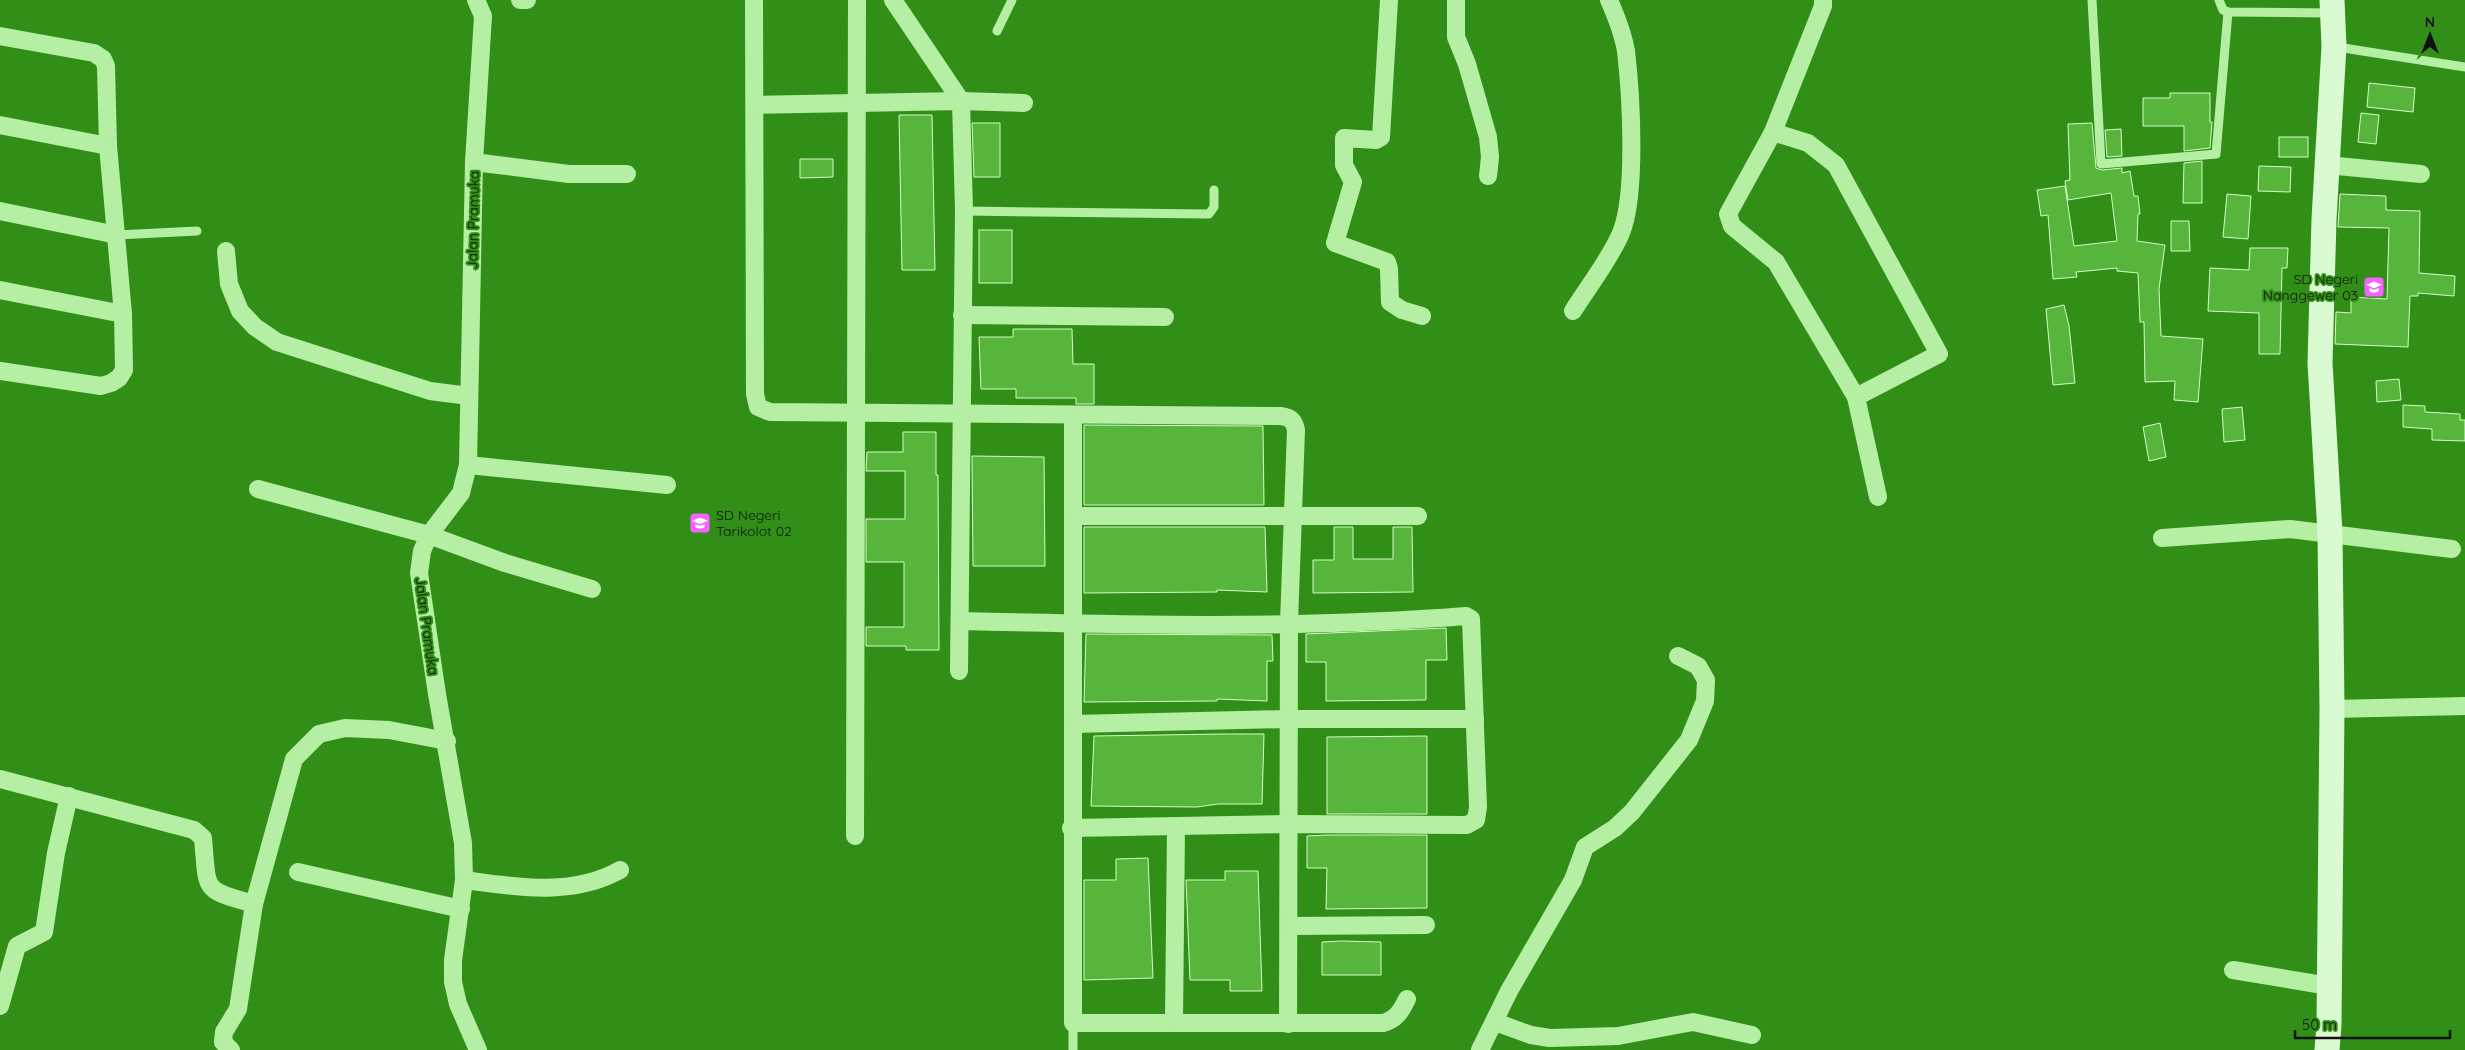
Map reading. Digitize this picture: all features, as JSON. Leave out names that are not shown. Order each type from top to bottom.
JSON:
[{"type":"street","name":"Jalan Pramuka","points":[[476,0],[483,16],[474,162],[468,465],[462,494],[429,534],[422,551],[419,572],[437,694],[447,741],[463,844],[464,880],[453,960],[453,982],[458,1004],[478,1050]]},
{"type":"street","points":[[520,0],[527,0]]},
{"type":"street","points":[[754,0],[755,394],[758,407],[770,412],[1288,417],[1294,422],[1296,430],[1289,623],[1288,719],[1287,824],[1290,926],[1288,1024]]},
{"type":"street","points":[[855,836],[854,412],[858,103],[857,0]]},
{"type":"street","points":[[893,0],[961,101],[964,210],[958,671]]},
{"type":"street","points":[[1389,0],[1381,136],[1376,140],[1344,138],[1344,165],[1353,182],[1335,243],[1387,262],[1390,269],[1390,302],[1402,310],[1422,316]]},
{"type":"street","points":[[1456,0],[1456,37],[1467,64],[1488,137],[1490,157],[1488,176]]},
{"type":"street","points":[[1574,311],[1621,233],[1629,204],[1630,126],[1626,49],[1609,0]]},
{"type":"street","points":[[1823,0],[1823,6],[1773,132],[1728,214],[1732,226],[1776,262],[1856,397],[1878,497]]},
{"type":"street","points":[[2327,1050],[2332,709],[2330,533],[2320,363],[2327,165],[2334,46],[2332,6]]},
{"type":"street","points":[[0,36],[94,53],[104,59],[106,66],[108,146],[123,314],[124,370],[119,378],[111,384],[101,386],[0,371]]},
{"type":"street","points":[[755,105],[961,101],[1024,103]]},
{"type":"street","points":[[0,126],[108,146]]},
{"type":"street","points":[[1773,132],[1808,143],[1836,165],[1939,354],[1856,397]]},
{"type":"street","points":[[474,162],[569,174],[627,174]]},
{"type":"street","points":[[2327,165],[2421,174]]},
{"type":"street","points":[[0,211],[117,235]]},
{"type":"street","points":[[226,251],[229,284],[240,311],[254,327],[277,342],[430,391],[469,396]]},
{"type":"street","points":[[0,290],[123,314]]},
{"type":"street","points":[[962,315],[1165,317]]},
{"type":"street","points":[[1073,415],[1071,828],[1073,1023],[1383,1023],[1392,1021],[1407,999]]},
{"type":"street","points":[[468,465],[667,484]]},
{"type":"street","points":[[258,489],[429,534],[505,563],[592,589]]},
{"type":"street","points":[[1074,516],[1418,516]]},
{"type":"street","points":[[2162,538],[2266,530],[2330,533],[2452,549]]},
{"type":"street","points":[[960,620],[1072,624],[1289,623],[1469,617],[1472,622],[1478,807],[1476,820],[1467,825],[1287,824],[1071,828]]},
{"type":"street","points":[[1480,1050],[1509,991],[1570,887],[1585,847],[1614,828],[1632,812],[1688,740],[1705,701],[1706,680],[1698,666],[1678,656]]},
{"type":"street","points":[[2332,709],[2465,706]]},
{"type":"street","points":[[1073,724],[1288,719],[1475,719]]},
{"type":"street","points":[[230,1050],[223,1042],[224,1032],[238,1009],[254,904],[294,759],[319,734],[345,728],[389,730],[447,741]]},
{"type":"street","points":[[0,779],[194,830],[203,838],[207,884],[217,894],[254,904]]},
{"type":"street","points":[[0,1006],[18,946],[44,932],[56,853],[69,796]]},
{"type":"street","points":[[1174,1022],[1176,827]]},
{"type":"street","points":[[464,880],[531,889],[579,886],[620,870]]},
{"type":"street","points":[[298,872],[461,909]]},
{"type":"street","points":[[1290,926],[1426,925]]},
{"type":"street","points":[[2233,970],[2329,986]]},
{"type":"street","points":[[1495,1022],[1531,1035],[1550,1038],[1618,1036],[1693,1022],[1752,1035]]},
{"type":"lane","points":[[997,31],[1012,0]]},
{"type":"lane","points":[[2092,0],[2101,164],[2216,154],[2228,12]]},
{"type":"lane","points":[[2219,0],[2223,10],[2228,12],[2332,6]]},
{"type":"lane","points":[[2334,46],[2465,67]]},
{"type":"lane","points":[[964,210],[1209,214],[1214,207],[1214,190]]},
{"type":"lane","points":[[117,235],[197,231]]},
{"type":"lane","points":[[1073,1023],[1073,1050]]},
{"type":"building","points":[[2369,83],[2415,88],[2413,112],[2367,107]]},
{"type":"building","points":[[2170,93],[2210,93],[2210,122],[2212,122],[2210,148],[2184,151],[2184,126],[2143,126],[2143,98],[2170,98]]},
{"type":"building","points":[[2361,113],[2379,115],[2376,144],[2358,142]]},
{"type":"building","points":[[899,115],[932,115],[935,270],[902,270]]},
{"type":"building","points":[[972,123],[1000,123],[1000,177],[974,177]]},
{"type":"building","points":[[2092,123],[2096,168],[2102,170],[2122,168],[2122,173],[2130,171],[2134,196],[2138,196],[2140,214],[2138,214],[2137,241],[2165,245],[2159,289],[2161,336],[2203,339],[2198,402],[2174,400],[2175,381],[2145,382],[2144,322],[2140,322],[2138,273],[2117,271],[2117,268],[2076,272],[2077,277],[2053,279],[2048,215],[2041,216],[2037,190],[2065,186],[2074,246],[2117,241],[2111,193],[2068,200],[2065,181],[2070,180],[2068,124]]},
{"type":"building","points":[[2121,129],[2122,156],[2107,157],[2105,130]]},
{"type":"building","points":[[2279,137],[2308,137],[2308,157],[2279,157]]},
{"type":"building","points":[[800,159],[833,159],[833,177],[800,178]]},
{"type":"building","points":[[2202,161],[2202,203],[2183,203],[2184,163]]},
{"type":"building","points":[[2259,166],[2291,167],[2290,192],[2258,191]]},
{"type":"building","points":[[2227,194],[2251,196],[2248,239],[2223,237]]},
{"type":"building","points":[[2340,194],[2386,196],[2386,210],[2420,211],[2419,273],[2455,276],[2454,296],[2418,293],[2418,296],[2410,296],[2408,347],[2335,344],[2336,312],[2351,313],[2351,297],[2387,299],[2389,228],[2338,227]]},
{"type":"building","points":[[2171,221],[2189,221],[2190,251],[2171,251]]},
{"type":"building","points":[[979,230],[1012,230],[1012,283],[979,283]]},
{"type":"building","points":[[2250,248],[2288,248],[2287,268],[2282,268],[2280,354],[2259,354],[2259,313],[2208,311],[2210,268],[2249,270]]},
{"type":"building","points":[[2064,305],[2069,326],[2075,383],[2053,385],[2046,309]]},
{"type":"building","points":[[1013,329],[1072,329],[1073,364],[1094,364],[1094,404],[1076,404],[1076,398],[1016,398],[1016,389],[981,389],[979,337],[1013,337]]},
{"type":"building","points":[[2399,379],[2401,400],[2377,402],[2376,381]]},
{"type":"building","points":[[2403,405],[2425,406],[2425,412],[2460,414],[2460,420],[2465,420],[2465,441],[2432,440],[2432,429],[2403,427]]},
{"type":"building","points":[[2242,407],[2245,440],[2224,442],[2222,409]]},
{"type":"building","points":[[2160,423],[2166,457],[2149,461],[2143,427]]},
{"type":"building","points":[[1084,425],[1263,426],[1264,505],[1084,505]]},
{"type":"building","points":[[903,432],[936,432],[939,650],[906,650],[906,646],[866,646],[866,627],[904,627],[904,562],[866,562],[866,519],[905,519],[905,471],[866,471],[867,452],[903,452]]},
{"type":"building","points":[[972,456],[1044,457],[1045,566],[973,566]]},
{"type":"building","points":[[1084,527],[1265,527],[1267,592],[1217,590],[1217,592],[1084,593]]},
{"type":"building","points":[[1334,527],[1353,527],[1353,559],[1393,559],[1393,527],[1412,527],[1413,592],[1313,593],[1313,560],[1334,560]]},
{"type":"building","points":[[1446,628],[1447,660],[1426,660],[1426,700],[1326,701],[1326,662],[1306,662],[1306,634]]},
{"type":"building","points":[[1086,634],[1272,635],[1273,661],[1267,661],[1267,701],[1217,699],[1217,701],[1084,702]]},
{"type":"building","points":[[1264,734],[1262,804],[1218,804],[1197,807],[1091,806],[1094,736]]},
{"type":"building","points":[[1427,736],[1427,814],[1327,814],[1327,737]]},
{"type":"building","points":[[1427,835],[1427,908],[1326,909],[1327,868],[1307,868],[1307,836]]},
{"type":"building","points":[[1148,858],[1153,978],[1084,980],[1084,880],[1116,880],[1116,859]]},
{"type":"building","points":[[1225,871],[1258,871],[1262,991],[1230,991],[1230,980],[1190,980],[1186,880],[1225,880]]},
{"type":"building","points":[[1322,942],[1381,942],[1381,975],[1322,975]]},
{"type":"place","name":"SD Negeri Nanggewer 03","points":[[2374,287]]},
{"type":"place","name":"SD Negeri Tarikolot 02","points":[[700,523]]}]
